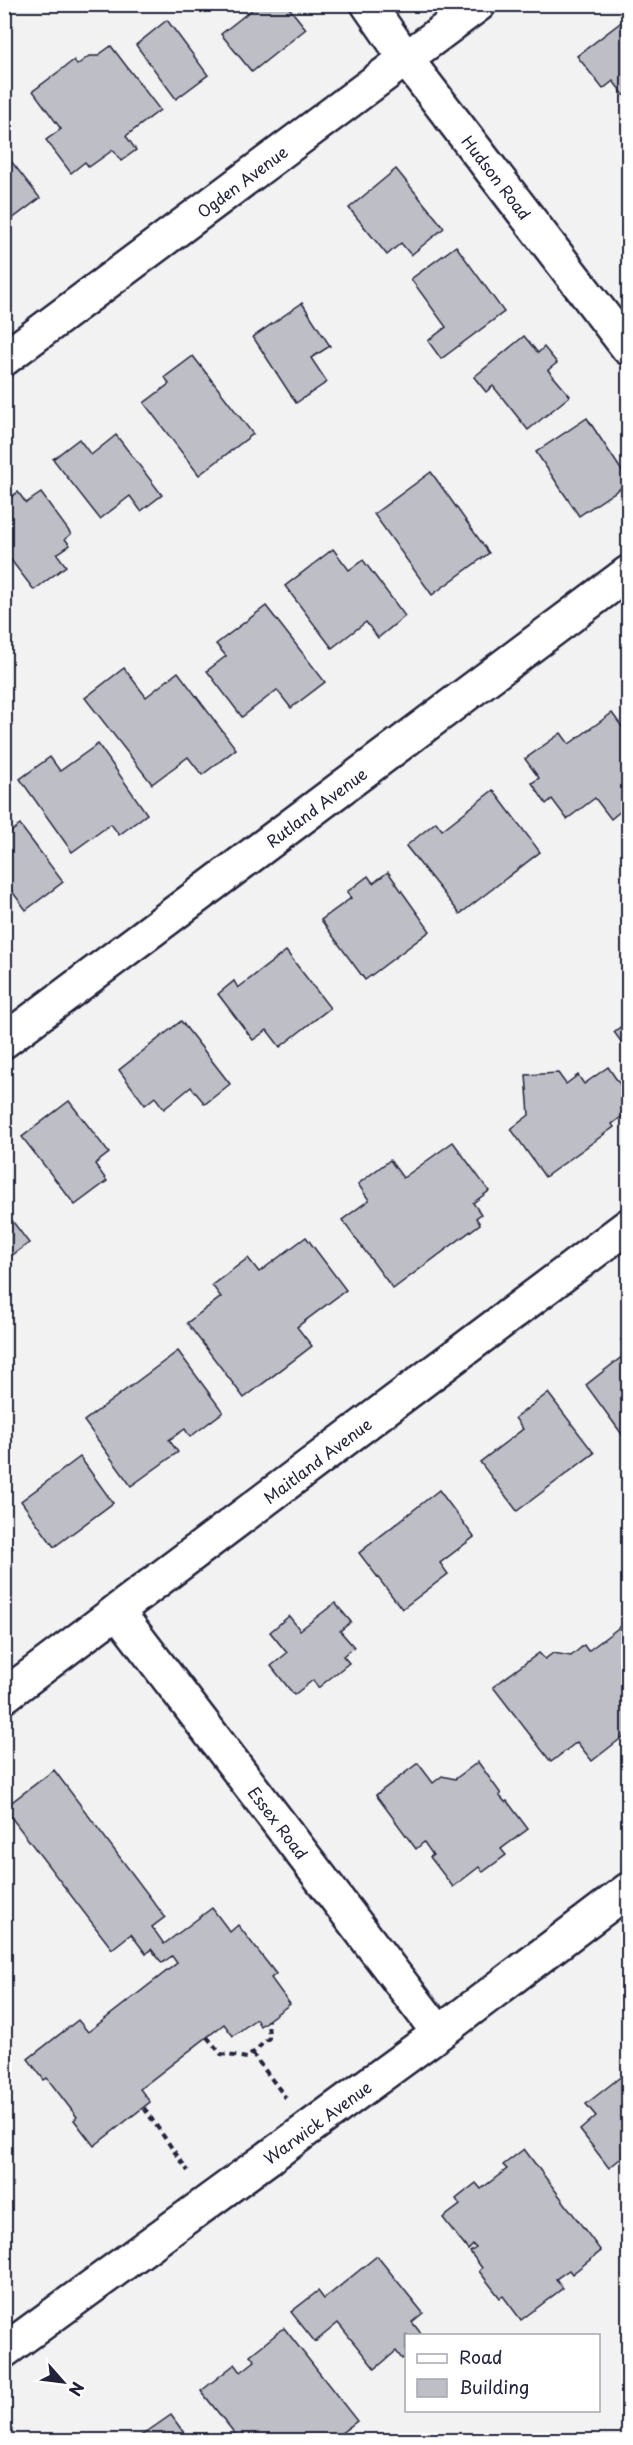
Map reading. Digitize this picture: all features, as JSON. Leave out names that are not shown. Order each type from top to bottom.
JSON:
[{"type":"street","name":"Hudson Road","points":[[368,4],[406,59],[628,348]]},
{"type":"street","name":"Ogden Avenue","points":[[4,359],[479,4]]},
{"type":"street","name":"Rutland Avenue","points":[[4,1041],[628,573]]},
{"type":"street","name":"Maitland Avenue","points":[[4,1696],[628,1226]]},
{"type":"street","name":"Essex Road","points":[[117,1611],[439,2032]]},
{"type":"street","name":"Warwick Avenue","points":[[4,2351],[310,2128],[628,1890]]},
{"type":"path","points":[[207,2037],[221,2054],[247,2058],[269,2038],[268,2020]]},
{"type":"path","points":[[252,2054],[310,2128]]},
{"type":"path","points":[[144,2108],[210,2201]]},
{"type":"building","points":[[259,4],[286,4],[306,29],[252,72],[221,34]]},
{"type":"building","points":[[628,17],[628,100],[613,81],[603,89],[577,56]]},
{"type":"building","points":[[167,20],[208,75],[176,99],[136,45]]},
{"type":"building","points":[[111,46],[160,110],[126,136],[136,150],[121,161],[113,150],[89,167],[85,162],[71,173],[46,140],[61,129],[33,91],[74,60],[77,65],[89,56],[97,56]]},
{"type":"building","points":[[4,152],[40,198],[4,225]]},
{"type":"building","points":[[396,169],[444,228],[411,255],[401,243],[387,255],[349,208]]},
{"type":"building","points":[[456,246],[504,312],[441,359],[428,341],[446,327],[411,279]]},
{"type":"building","points":[[302,303],[330,346],[311,358],[327,382],[296,403],[253,337]]},
{"type":"building","points":[[524,336],[538,353],[544,347],[557,363],[548,370],[570,396],[528,430],[493,386],[486,392],[474,377]]},
{"type":"building","points":[[193,356],[253,434],[199,475],[144,403],[169,384],[165,377]]},
{"type":"building","points":[[587,418],[628,483],[579,516],[536,452]]},
{"type":"building","points":[[116,435],[162,495],[141,511],[130,496],[100,519],[53,459],[79,439],[91,455]]},
{"type":"building","points":[[431,472],[489,553],[432,595],[374,514]]},
{"type":"building","points":[[18,492],[26,503],[41,493],[71,534],[65,539],[70,545],[57,554],[66,566],[34,590],[4,551],[4,502]]},
{"type":"building","points":[[333,549],[349,570],[363,560],[405,616],[378,638],[366,622],[332,648],[285,586]]},
{"type":"building","points":[[266,606],[325,682],[291,708],[277,690],[242,717],[207,671],[226,656],[216,644]]},
{"type":"building","points":[[124,668],[146,697],[178,672],[236,749],[202,775],[188,757],[152,784],[85,698]]},
{"type":"building","points":[[612,713],[628,735],[628,805],[611,819],[595,798],[567,819],[552,799],[546,804],[532,783],[539,778],[525,759],[561,733],[569,744]]},
{"type":"building","points":[[98,744],[147,814],[119,835],[111,824],[72,852],[20,779],[50,757],[60,771]]},
{"type":"building","points":[[493,790],[540,852],[460,914],[406,846],[436,822],[442,830]]},
{"type":"building","points":[[20,825],[63,882],[26,910],[11,890],[4,895],[4,837]]},
{"type":"building","points":[[388,872],[430,931],[365,980],[321,920],[351,898],[347,892],[368,876],[373,883]]},
{"type":"building","points":[[286,951],[330,1008],[280,1047],[267,1030],[253,1040],[218,994],[234,981],[238,988]]},
{"type":"building","points":[[181,1021],[230,1084],[205,1104],[191,1087],[164,1109],[155,1097],[145,1105],[119,1070]]},
{"type":"building","points":[[628,1021],[628,1051],[614,1032]]},
{"type":"building","points":[[608,1067],[628,1096],[628,1112],[612,1124],[614,1127],[545,1177],[511,1129],[529,1115],[526,1075],[558,1073],[566,1084],[578,1075],[584,1084]]},
{"type":"building","points":[[69,1101],[109,1153],[95,1164],[107,1181],[75,1205],[22,1137]]},
{"type":"building","points":[[453,1142],[489,1191],[473,1203],[481,1214],[476,1218],[480,1224],[393,1289],[342,1220],[369,1200],[358,1184],[390,1160],[403,1178]]},
{"type":"building","points":[[4,1210],[29,1243],[4,1261]]},
{"type":"building","points":[[306,1237],[346,1290],[297,1327],[312,1346],[244,1398],[187,1323],[221,1297],[212,1285],[248,1258],[259,1272]]},
{"type":"building","points":[[628,1334],[628,1350],[621,1340]]},
{"type":"building","points":[[178,1351],[223,1412],[190,1437],[185,1429],[169,1440],[178,1452],[131,1486],[84,1421]]},
{"type":"building","points":[[628,1352],[628,1433],[624,1437],[586,1385]]},
{"type":"building","points":[[548,1393],[594,1453],[517,1511],[480,1462],[523,1429],[515,1418]]},
{"type":"building","points":[[80,1457],[113,1503],[54,1547],[21,1501]]},
{"type":"building","points":[[439,1490],[474,1537],[440,1563],[448,1574],[402,1609],[359,1553]]},
{"type":"building","points":[[4,1536],[13,1548],[4,1555]]},
{"type":"building","points":[[335,1603],[351,1622],[340,1631],[354,1647],[343,1656],[349,1663],[318,1688],[313,1680],[294,1695],[271,1666],[287,1653],[270,1632],[289,1616],[300,1630]]},
{"type":"building","points":[[621,1626],[628,1636],[628,1733],[592,1761],[577,1742],[551,1762],[493,1687],[539,1653],[545,1659],[553,1653],[571,1656],[584,1645],[588,1651]]},
{"type":"building","points":[[478,1762],[501,1794],[499,1795],[505,1802],[507,1801],[528,1829],[501,1849],[506,1855],[483,1872],[479,1867],[453,1887],[430,1857],[433,1855],[424,1842],[416,1849],[376,1795],[418,1763],[433,1783],[442,1776],[455,1779]]},
{"type":"building","points":[[54,1770],[165,1917],[152,1927],[164,1944],[212,1908],[230,1932],[238,1925],[276,1974],[271,1978],[290,2004],[260,2026],[256,2019],[233,2036],[224,2024],[140,2089],[150,2102],[94,2146],[74,2120],[77,2117],[47,2078],[44,2080],[28,2059],[78,2020],[88,2032],[177,1963],[172,1956],[162,1963],[151,1949],[146,1954],[131,1934],[112,1949],[4,1808]]},
{"type":"building","points":[[628,2071],[628,2157],[626,2154],[609,2168],[580,2130],[596,2116],[586,2104]]},
{"type":"building","points":[[524,2149],[601,2251],[572,2274],[569,2270],[556,2279],[563,2288],[521,2320],[503,2296],[500,2298],[479,2271],[482,2268],[470,2252],[476,2248],[473,2245],[468,2250],[443,2218],[460,2205],[456,2199],[476,2183],[481,2189],[507,2169],[503,2165]]},
{"type":"building","points":[[377,2256],[423,2313],[412,2322],[421,2334],[405,2334],[405,2357],[402,2359],[396,2351],[375,2369],[338,2323],[315,2342],[291,2312],[318,2291],[324,2299]]},
{"type":"building","points":[[284,2328],[357,2421],[332,2440],[240,2440],[201,2391],[235,2364],[241,2372],[255,2361],[250,2355]]},
{"type":"building","points":[[171,2415],[189,2440],[135,2440]]}]
